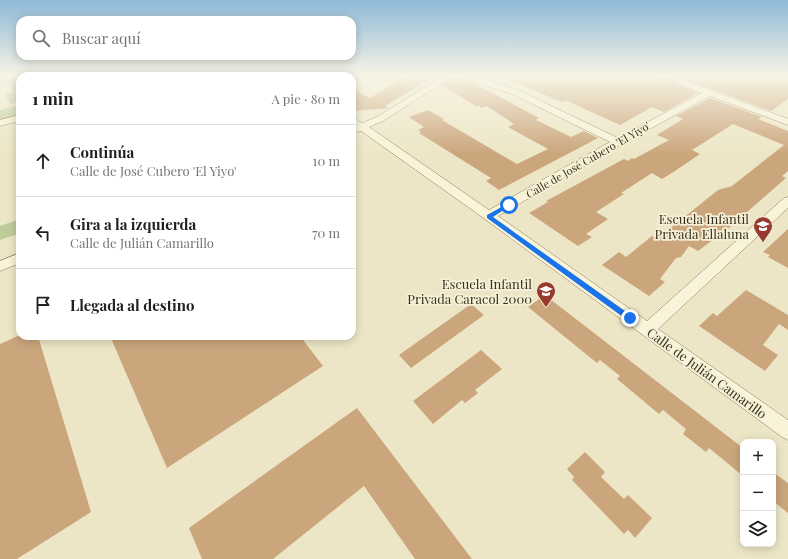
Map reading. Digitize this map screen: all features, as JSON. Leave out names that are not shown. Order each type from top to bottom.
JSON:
[{"type":"street","points":[[356,126],[380,119],[407,102]]},
{"type":"street","points":[[536,102],[618,142]]},
{"type":"street","name":"Calle de José Cubero 'El Yiyo'","points":[[489,216],[618,142],[692,102]]},
{"type":"street","points":[[734,102],[788,122]]},
{"type":"street","points":[[0,123],[16,119]]},
{"type":"street","name":"Calle de Julián Camarillo","points":[[356,126],[489,216],[788,431]]},
{"type":"street","points":[[647,330],[788,201]]},
{"type":"street","points":[[0,266],[16,260]]},
{"type":"green space","points":[[16,106],[16,116],[0,120],[0,110]]},
{"type":"green space","points":[[16,220],[16,234],[0,240],[0,226]]},
{"type":"building","points":[[356,102],[392,102],[385,106],[388,108],[356,111]]},
{"type":"building","points":[[469,102],[509,102],[539,118],[536,120],[571,137],[584,131],[598,138],[499,190],[486,181],[491,178],[419,133],[421,132],[418,130],[424,127],[409,117],[428,110],[444,119],[442,120],[517,164],[548,149],[508,127],[514,124],[493,110],[486,106],[482,108],[478,105],[476,106]]},
{"type":"building","points":[[570,102],[682,102],[664,112],[652,107],[620,125]]},
{"type":"building","points":[[702,102],[721,102],[762,117],[758,119],[788,131],[788,171],[782,176],[786,178],[730,227],[698,251],[689,246],[681,257],[676,258],[660,279],[665,282],[649,296],[602,265],[619,252],[626,257],[652,236],[657,239],[718,190],[732,186],[784,145],[733,124],[692,150],[700,154],[675,171],[662,179],[652,173],[621,193],[624,194],[596,212],[608,219],[586,234],[592,237],[578,246],[529,213],[548,202],[546,201],[624,159],[628,161],[632,158],[634,159],[669,140],[657,135],[683,119],[676,116]]},
{"type":"building","points":[[747,102],[784,102],[771,111]]},
{"type":"building","points":[[788,229],[788,268],[768,257],[770,255],[763,252]]},
{"type":"building","points":[[746,290],[788,315],[788,330],[779,324],[763,345],[778,355],[765,371],[699,326],[713,313],[717,316]]},
{"type":"building","points":[[542,297],[548,301],[550,299],[740,446],[740,474],[709,448],[706,452],[683,434],[686,429],[663,410],[659,414],[617,379],[620,376],[600,360],[597,363],[528,307]]},
{"type":"building","points":[[471,304],[484,315],[411,368],[399,355]]},
{"type":"building","points":[[16,337],[16,340],[39,340],[91,512],[17,559],[0,559],[0,344]]},
{"type":"building","points":[[112,340],[303,340],[323,366],[167,468]]},
{"type":"building","points":[[481,350],[502,369],[475,390],[478,393],[465,403],[462,400],[433,424],[413,401]]},
{"type":"building","points":[[357,408],[472,559],[415,559],[364,486],[273,559],[202,559],[189,528]]},
{"type":"building","points":[[585,452],[605,472],[601,477],[624,499],[628,495],[652,518],[635,538],[628,530],[624,534],[572,480],[574,477],[567,469]]},
{"type":"building","points":[[776,474],[788,483],[788,513],[776,503]]},
{"type":"place","name":"Escuela Infantil Privada Ellaluna","points":[[763,243]]},
{"type":"place","name":"Escuela Infantil Privada Caracol 2000","points":[[546,308]]},
{"type":"route","points":[[509,205],[489,216],[630,318]]}]
